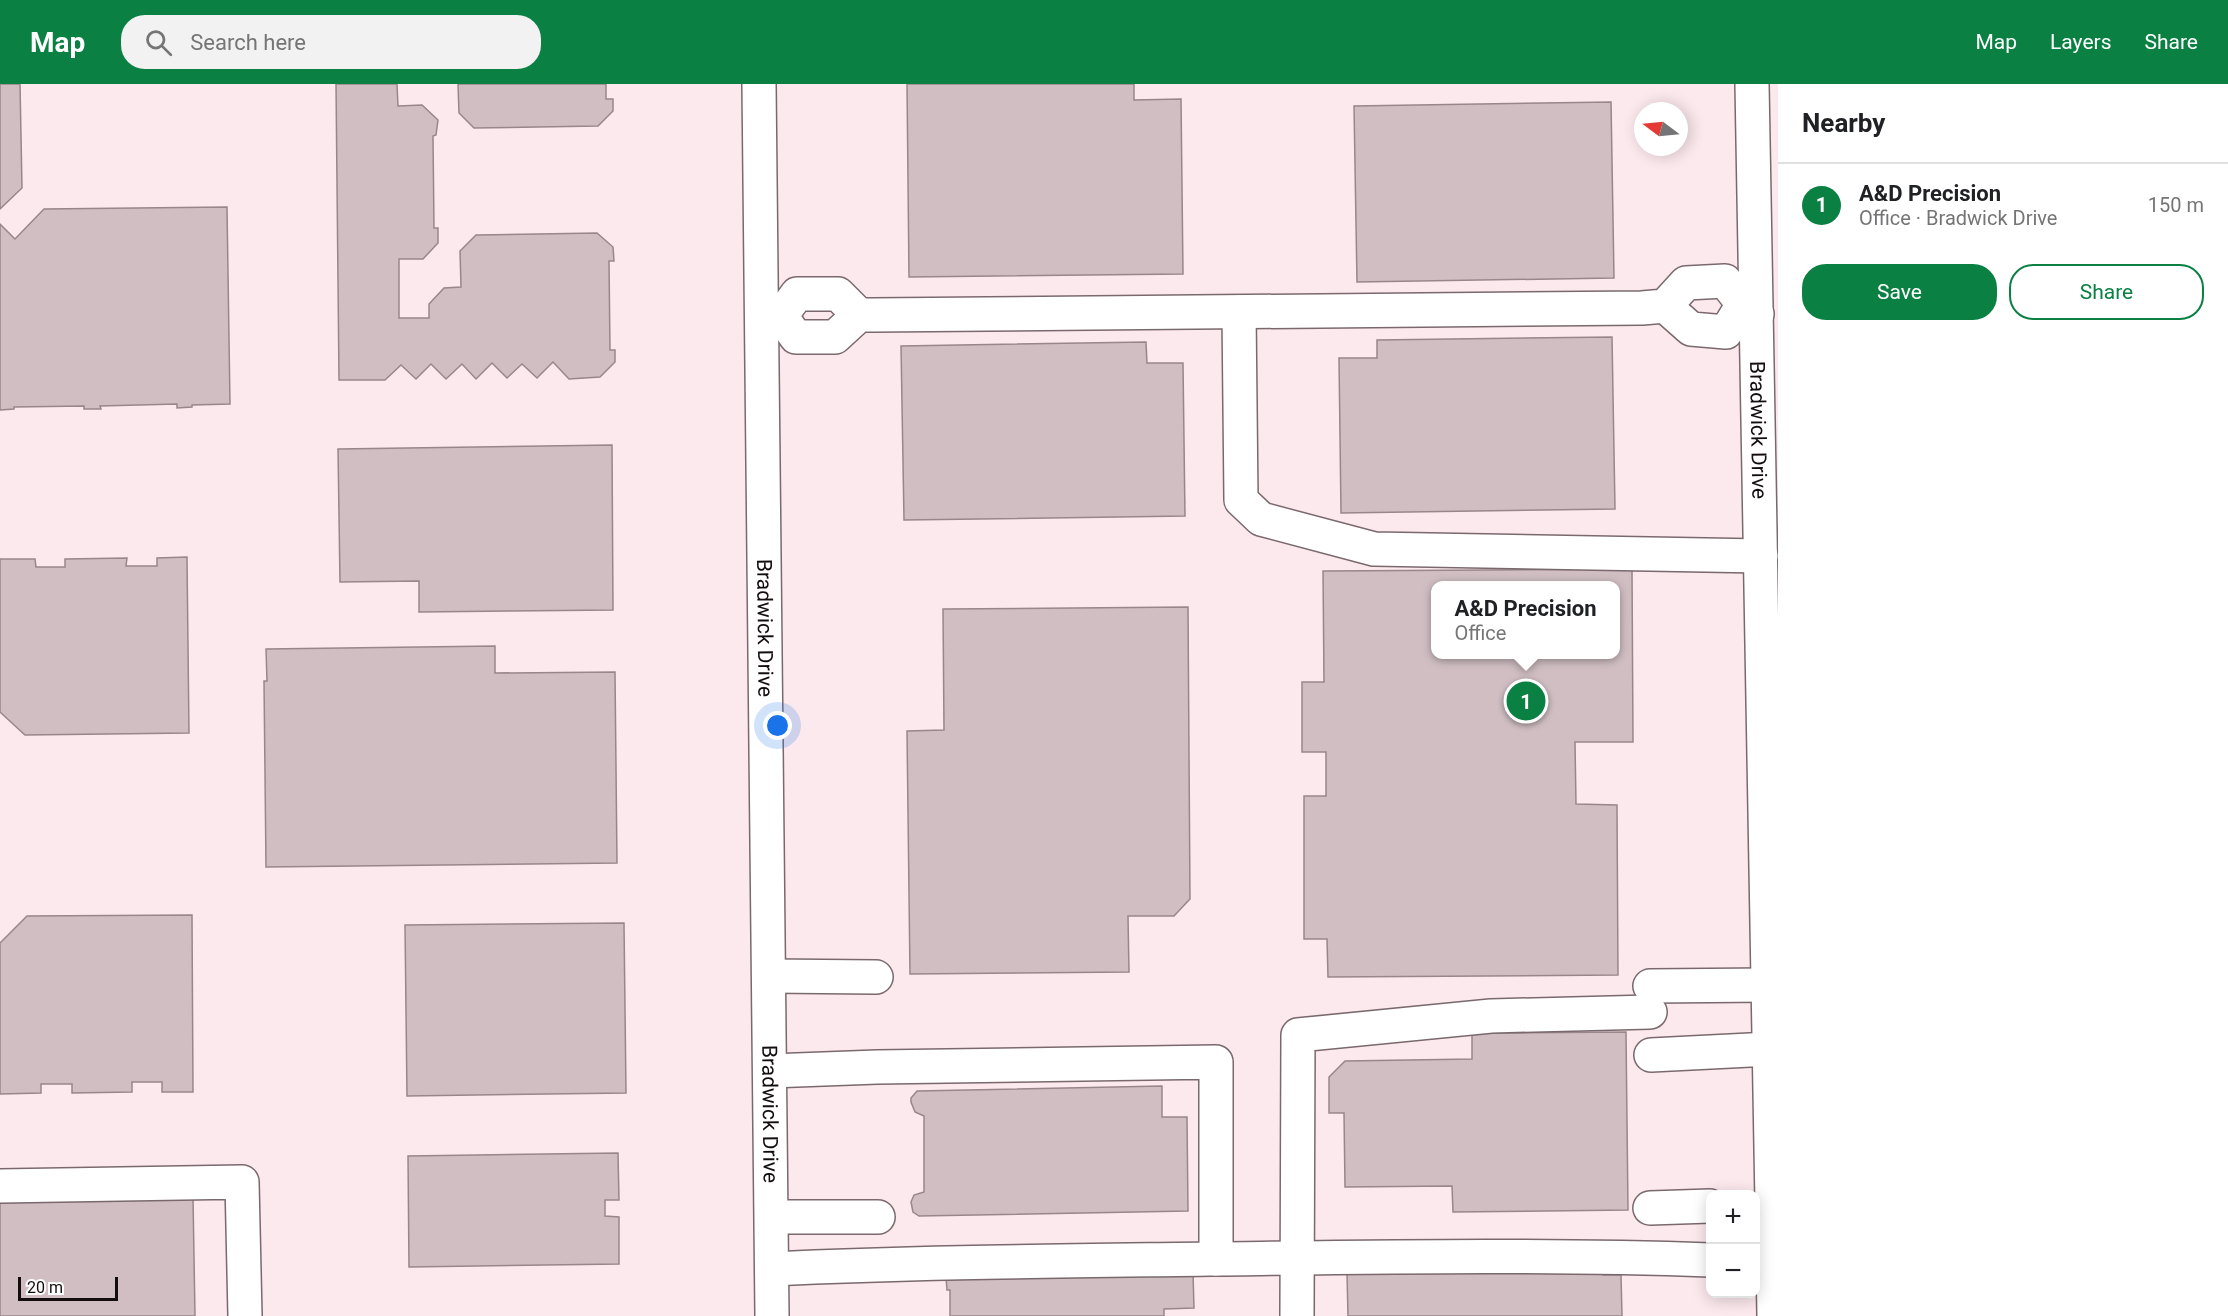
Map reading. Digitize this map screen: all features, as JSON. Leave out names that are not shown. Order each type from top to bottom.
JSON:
[{"type":"street","name":"Bradwick Drive","points":[[759,84],[772,316],[769,976],[772,1316]]},
{"type":"street","name":"Bradwick Drive","points":[[1752,84],[1750,309],[1768,372],[1761,556],[1771,769],[1770,1050],[1764,1204],[1765,1262],[1774,1316]]},
{"type":"street","points":[[772,316],[797,294],[838,294],[859,315],[1665,306],[1691,329],[1726,332],[1750,309],[1725,281],[1686,283],[1665,306]]},
{"type":"street","points":[[1239,312],[1241,500],[1261,519],[1374,549],[1761,556]]},
{"type":"street","points":[[769,976],[876,977]]},
{"type":"street","points":[[1297,1316],[1298,1035],[1769,985]]},
{"type":"street","points":[[1651,1055],[1770,1050]]},
{"type":"street","points":[[770,1071],[877,1067],[1216,1062],[1216,1259]]},
{"type":"street","points":[[0,1186],[242,1182],[245,1316]]},
{"type":"street","points":[[1650,1208],[1706,1206]]},
{"type":"street","points":[[772,1217],[878,1217]]},
{"type":"street","points":[[772,1269],[878,1264],[1298,1258],[1706,1260]]},
{"type":"building","points":[[0,84],[20,84],[22,188],[0,209]]},
{"type":"building","points":[[336,84],[397,84],[398,106],[422,105],[438,120],[436,135],[433,136],[434,228],[438,228],[438,243],[423,259],[399,259],[399,318],[429,318],[429,304],[444,288],[461,287],[460,251],[476,235],[597,233],[613,247],[614,261],[609,261],[610,350],[615,350],[615,362],[600,377],[569,379],[553,362],[537,378],[522,364],[507,378],[492,363],[476,379],[462,364],[446,379],[431,364],[416,379],[401,365],[385,380],[339,380]]},
{"type":"building","points":[[458,84],[606,84],[606,99],[613,99],[613,111],[598,126],[474,128],[459,113]]},
{"type":"building","points":[[907,84],[1134,84],[1134,100],[1181,99],[1183,274],[909,277]]},
{"type":"building","points":[[1611,102],[1614,278],[1357,282],[1354,106]]},
{"type":"building","points":[[227,207],[230,404],[192,405],[192,407],[177,408],[177,404],[100,406],[101,409],[84,409],[84,406],[14,407],[14,409],[0,410],[0,224],[15,239],[44,209]]},
{"type":"building","points":[[1612,337],[1615,509],[1341,513],[1339,358],[1377,358],[1377,340]]},
{"type":"building","points":[[1146,342],[1147,363],[1183,363],[1185,516],[904,520],[901,346]]},
{"type":"building","points":[[612,445],[613,610],[419,612],[419,581],[340,582],[338,449]]},
{"type":"building","points":[[187,557],[189,733],[25,735],[0,712],[0,559],[35,559],[36,567],[65,567],[65,559],[127,558],[126,566],[157,566],[157,558]]},
{"type":"building","points":[[1632,569],[1633,742],[1575,742],[1576,804],[1617,805],[1618,975],[1328,977],[1327,939],[1304,939],[1304,796],[1326,796],[1326,752],[1302,752],[1302,682],[1324,682],[1323,571]]},
{"type":"building","points":[[1188,607],[1190,899],[1174,916],[1128,916],[1129,972],[910,974],[907,731],[944,730],[943,609]]},
{"type":"building","points":[[495,646],[495,673],[615,672],[617,863],[266,867],[264,681],[267,681],[266,649]]},
{"type":"building","points":[[192,915],[193,1092],[162,1092],[162,1082],[132,1082],[132,1092],[72,1093],[72,1084],[41,1084],[41,1093],[0,1094],[0,943],[27,916]]},
{"type":"building","points":[[624,923],[626,1093],[407,1096],[405,925]]},
{"type":"building","points":[[1626,1032],[1628,1210],[1453,1212],[1452,1186],[1345,1187],[1344,1113],[1329,1113],[1329,1077],[1345,1061],[1472,1059],[1472,1033]]},
{"type":"building","points":[[1162,1086],[1162,1117],[1187,1117],[1188,1211],[919,1216],[913,1212],[911,1202],[914,1195],[924,1192],[924,1116],[915,1112],[911,1102],[911,1098],[917,1091]]},
{"type":"building","points":[[618,1153],[619,1200],[605,1200],[605,1216],[619,1217],[619,1264],[409,1267],[408,1156]]},
{"type":"building","points":[[193,1197],[195,1316],[0,1316],[0,1200]]},
{"type":"building","points":[[1603,1269],[1603,1275],[1621,1275],[1622,1316],[1348,1316],[1347,1274]]},
{"type":"building","points":[[1193,1273],[1194,1308],[1164,1309],[1164,1316],[950,1316],[950,1290],[947,1290],[946,1277]]},
{"type":"place","name":"A&D Precision","points":[[1526,701]]}]
